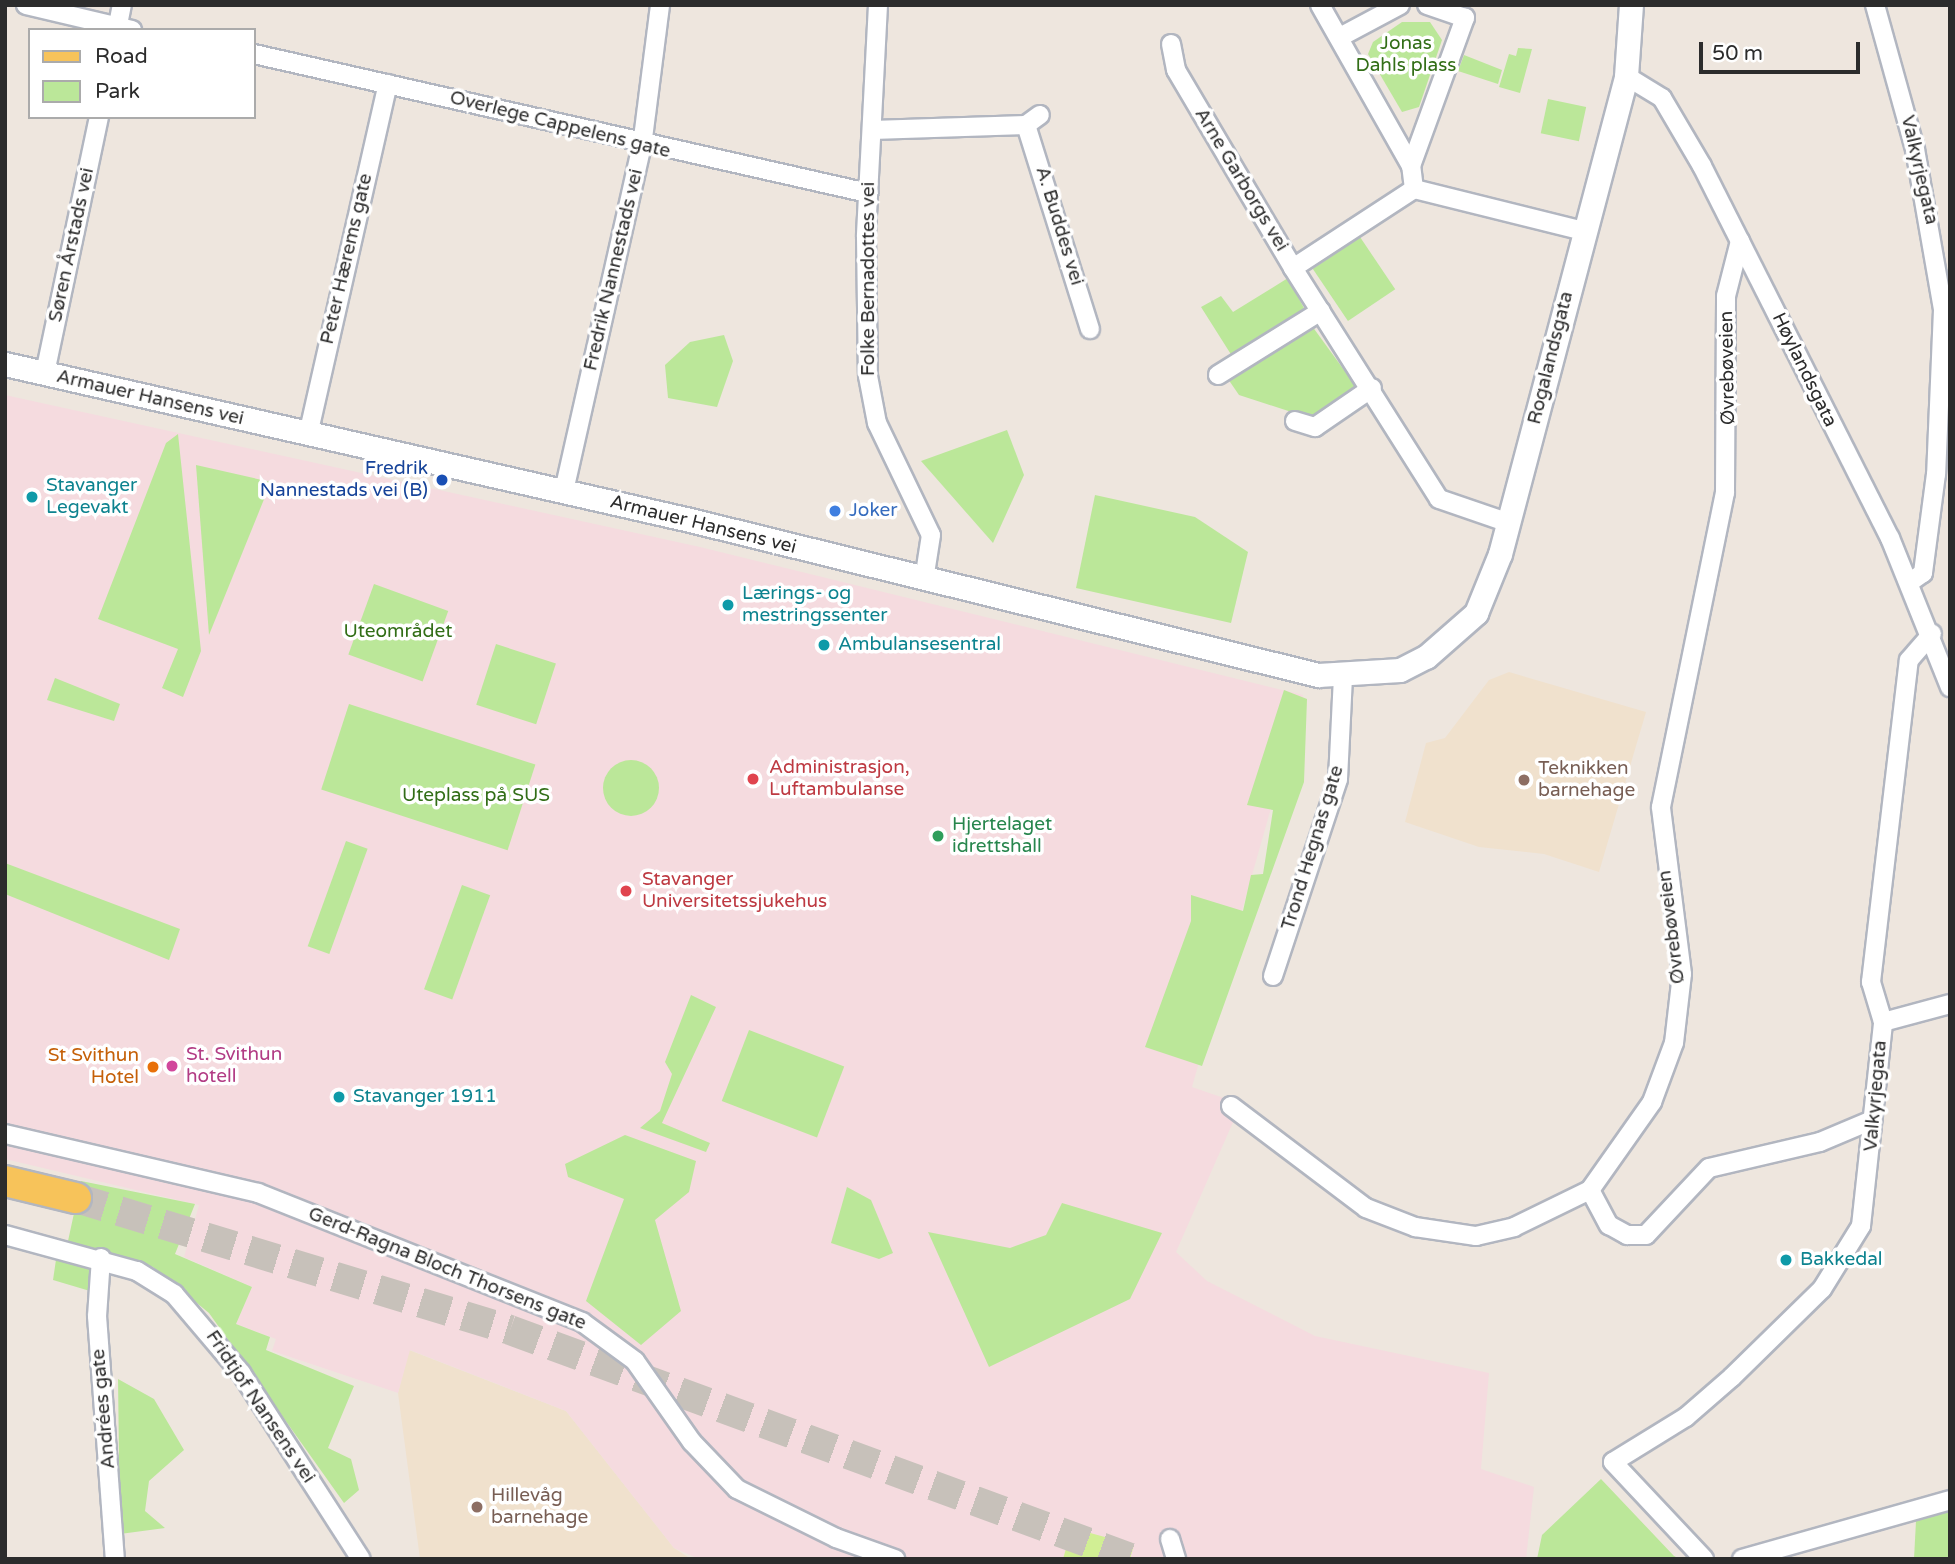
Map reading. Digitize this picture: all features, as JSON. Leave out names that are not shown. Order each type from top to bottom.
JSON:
[{"type":"main road","points":[[5,1181],[76,1198]]},
{"type":"street","points":[[26,5],[118,28]]},
{"type":"street","points":[[122,5],[122,28]]},
{"type":"street","name":"Fredrik Nannestads vei","points":[[564,491],[642,146],[660,5]]},
{"type":"street","name":"Folke Bernadottes vei","points":[[878,5],[868,193],[870,399],[894,466],[931,535],[924,580]]},
{"type":"street","points":[[1320,5],[1411,166],[1414,189]]},
{"type":"street","points":[[1340,37],[1400,5]]},
{"type":"street","points":[[1411,166],[1465,18],[1427,5]]},
{"type":"street","name":"Rogalandsgata","points":[[1400,670],[1426,657],[1476,613],[1510,523],[1626,76],[1631,5]]},
{"type":"street","name":"Valkyrjegata","points":[[1875,5],[1943,249],[1945,335],[1936,474],[1923,573],[1910,582]]},
{"type":"street","name":"Arne Garborgs vei","points":[[1171,44],[1176,70],[1293,268],[1372,388],[1439,499],[1510,523]]},
{"type":"street","name":"Overlege Cappelens gate","points":[[256,54],[642,146],[868,193]]},
{"type":"street","name":"Høylandsgata","points":[[1626,76],[1649,87],[1675,116],[1910,582],[1950,687]]},
{"type":"street","name":"Peter Hærems gate","points":[[308,435],[388,84]]},
{"type":"street","name":"Søren Årstads vei","points":[[45,373],[99,119]]},
{"type":"street","name":"A. Buddes vei","points":[[872,130],[1033,120],[1090,329]]},
{"type":"street","points":[[1293,268],[1414,189],[1584,232]]},
{"type":"street","name":"Øvrebøveien","points":[[1231,1106],[1366,1209],[1443,1234],[1476,1236],[1514,1227],[1590,1190],[1652,1102],[1674,1043],[1682,974],[1661,807],[1725,493],[1726,296],[1740,241]]},
{"type":"street","points":[[1219,374],[1321,311]]},
{"type":"street","name":"Armauer Hansens vei","points":[[5,364],[308,435],[564,491],[924,580],[1343,678],[1400,670]]},
{"type":"street","points":[[1295,421],[1315,427],[1372,388]]},
{"type":"street","name":"Valkyrjegata","points":[[1704,1559],[1613,1462],[1686,1417],[1840,1267],[1865,1209],[1882,1022],[1871,982],[1909,660],[1932,634]]},
{"type":"street","name":"Trond Hegnas gate","points":[[1273,976],[1338,779],[1343,678]]},
{"type":"street","points":[[1882,1022],[1950,1004]]},
{"type":"street","points":[[1590,1190],[1609,1225],[1627,1235],[1646,1236],[1709,1168],[1820,1142],[1872,1120]]},
{"type":"street","name":"Gerd-Ragna Bloch Thorsens gate","points":[[5,1134],[258,1193],[582,1322],[635,1361],[692,1442],[737,1489],[836,1538],[895,1559]]},
{"type":"street","name":"Fridtjof Nansens vei","points":[[5,1235],[101,1258],[154,1279],[217,1340],[361,1559]]},
{"type":"street","name":"Andrées gate","points":[[101,1258],[97,1316],[115,1559]]},
{"type":"street","points":[[1742,1559],[1950,1500]]},
{"type":"street","points":[[1170,1539],[1176,1559]]},
{"type":"shaded area","name":"Stavanger Universitetssjukehus","points":[[5,395],[700,547],[1303,695],[1192,1087],[1241,1104],[1176,1252],[1207,1281],[1315,1336],[1489,1373],[1481,1469],[1534,1487],[1526,1559],[699,1559],[674,1548],[566,1411],[410,1350],[398,1393],[272,1351],[276,1339],[236,1324],[252,1287],[184,1257],[199,1205],[5,1159]]},
{"type":"shaded area","points":[[1509,672],[1646,712],[1599,872],[1544,854],[1479,847],[1405,822],[1426,743],[1445,738],[1489,680]]},
{"type":"shaded area","points":[[409,1350],[566,1411],[674,1548],[691,1559],[420,1559],[398,1393]]},
{"type":"green space","name":"Jonas Dahls plass","points":[[1402,22],[1430,22],[1442,40],[1419,107],[1402,112],[1368,54],[1373,42]]},
{"type":"green space","points":[[1518,48],[1532,49],[1520,93],[1499,87],[1509,54],[1516,56]]},
{"type":"green space","points":[[1464,55],[1502,70],[1498,84],[1458,71]]},
{"type":"green space","points":[[1548,99],[1586,107],[1579,141],[1541,133]]},
{"type":"green space","points":[[1360,237],[1395,289],[1348,321],[1313,269]]},
{"type":"green space","points":[[1288,278],[1305,310],[1232,356],[1201,307],[1221,296],[1233,312]]},
{"type":"green space","points":[[1312,326],[1360,392],[1316,420],[1239,395],[1228,379]]},
{"type":"green space","points":[[724,335],[733,361],[717,407],[668,398],[665,365],[690,342]]},
{"type":"green space","points":[[1007,430],[1024,475],[993,543],[921,461]]},
{"type":"green space","points":[[178,434],[201,651],[183,697],[162,688],[178,649],[98,619],[166,443]]},
{"type":"green space","points":[[196,465],[271,482],[209,635]]},
{"type":"green space","points":[[1095,495],[1195,517],[1248,552],[1231,623],[1076,588]]},
{"type":"green space","name":"Uteområdet","points":[[374,584],[448,611],[423,681],[348,654]]},
{"type":"green space","points":[[496,644],[556,663],[536,724],[476,705]]},
{"type":"green space","points":[[55,678],[120,704],[114,721],[47,700]]},
{"type":"green space","points":[[1284,690],[1307,699],[1304,782],[1202,1066],[1145,1047],[1191,921],[1191,895],[1243,911],[1251,875],[1263,874],[1273,810],[1247,805]]},
{"type":"green space","name":"Uteplass på SUS","points":[[349,704],[535,765],[508,850],[321,790]]},
{"type":"green space","points":[[625,760],[637,760],[647,764],[655,772],[659,788],[655,804],[647,812],[637,816],[625,816],[615,812],[607,804],[603,794],[603,782],[607,772],[615,764]]},
{"type":"green space","points":[[346,841],[368,849],[329,954],[308,946]]},
{"type":"green space","points":[[5,863],[180,929],[169,960],[5,894]]},
{"type":"green space","points":[[462,885],[490,895],[452,1000],[424,989]]},
{"type":"green space","points":[[691,995],[716,1007],[662,1123],[710,1143],[706,1152],[640,1128],[660,1111],[672,1074],[665,1062]]},
{"type":"green space","points":[[749,1030],[844,1067],[817,1138],[722,1101]]},
{"type":"green space","points":[[625,1135],[696,1161],[689,1192],[655,1220],[681,1311],[641,1345],[586,1301],[624,1199],[568,1177],[565,1164]]},
{"type":"green space","points":[[81,1181],[195,1204],[175,1254],[252,1287],[236,1324],[270,1337],[266,1350],[354,1386],[328,1448],[351,1459],[359,1490],[344,1503],[209,1313],[153,1267],[68,1241]]},
{"type":"green space","points":[[847,1187],[871,1200],[893,1253],[879,1259],[831,1243]]},
{"type":"green space","points":[[1062,1203],[1162,1233],[1130,1299],[989,1367],[928,1232],[1010,1248],[1046,1235]]},
{"type":"green space","points":[[57,1253],[93,1263],[90,1291],[53,1280]]},
{"type":"green space","points":[[118,1379],[154,1399],[184,1450],[149,1481],[145,1511],[165,1528],[120,1534]]},
{"type":"green space","points":[[1601,1479],[1674,1556],[1680,1559],[1537,1559],[1542,1535]]},
{"type":"green space","points":[[1950,1511],[1950,1559],[1914,1559],[1916,1521]]},
{"type":"green space","points":[[1072,1528],[1134,1545],[1130,1559],[1063,1559]]},
{"type":"tunnel","points":[[76,1198],[510,1330],[1133,1559]]},
{"type":"place","name":"Fredrik Nannestads vei (B)","points":[[442,480]]},
{"type":"place","name":"Stavanger Legevakt","points":[[32,497]]},
{"type":"place","name":"Joker","points":[[835,511]]},
{"type":"place","name":"Lærings- og mestringssenter","points":[[728,605]]},
{"type":"place","name":"Ambulansesentral","points":[[824,645]]},
{"type":"place","name":"Administrasjon, Luftambulanse","points":[[753,779]]},
{"type":"place","name":"Teknikken barnehage","points":[[1524,780]]},
{"type":"place","name":"Hjertelaget idrettshall","points":[[938,836]]},
{"type":"place","name":"Stavanger Universitetssjukehus","points":[[626,891]]},
{"type":"place","name":"St. Svithun hotell","points":[[172,1066]]},
{"type":"place","name":"St Svithun Hotel","points":[[153,1067]]},
{"type":"place","name":"Stavanger 1911","points":[[339,1097]]},
{"type":"place","name":"Bakkedal","points":[[1786,1260]]},
{"type":"place","name":"Hillevåg barnehage","points":[[477,1507]]}]
